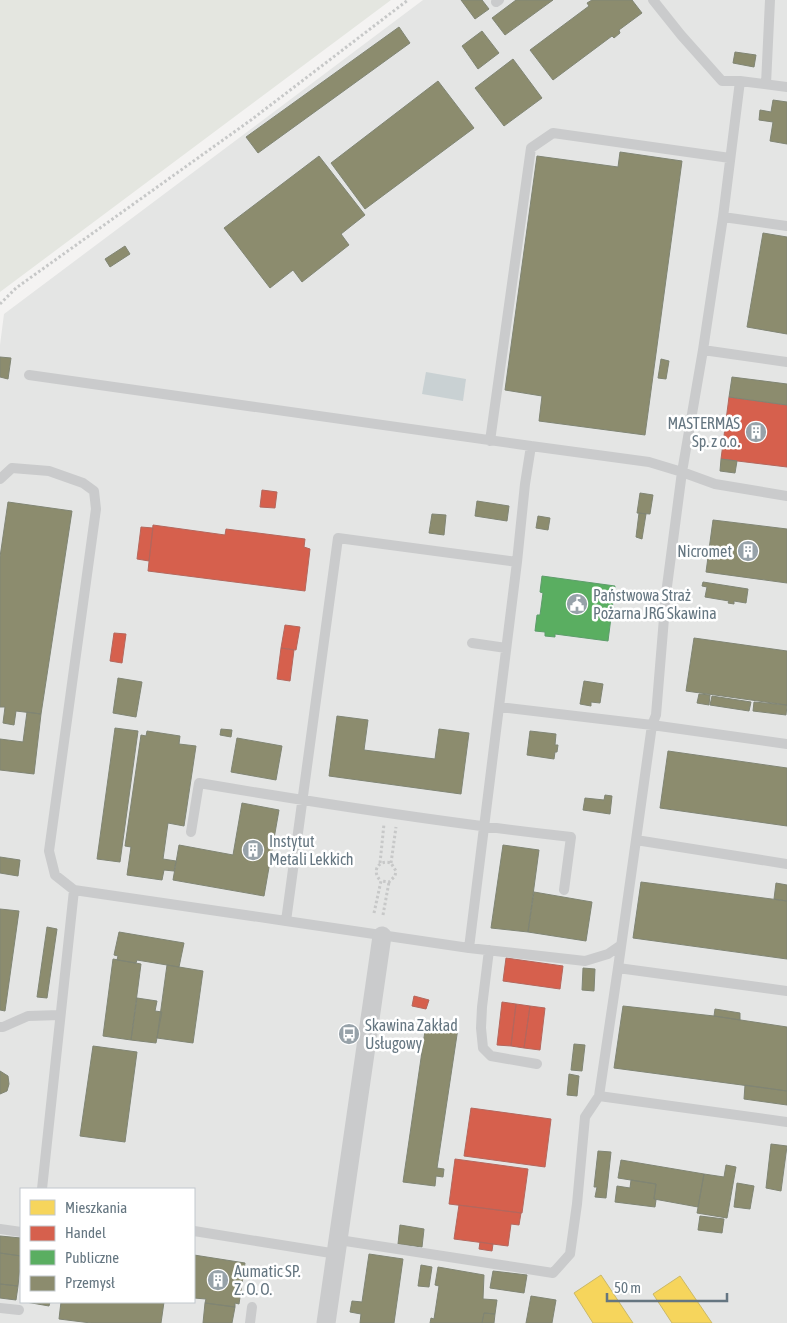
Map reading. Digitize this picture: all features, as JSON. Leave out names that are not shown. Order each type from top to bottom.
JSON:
[{"type":"street","points":[[326,1323],[382,936]]},
{"type":"lane","points":[[653,0],[722,81],[740,81],[787,87]]},
{"type":"lane","points":[[766,84],[770,0]]},
{"type":"lane","points":[[195,1231],[553,1273],[570,1254],[577,1204],[585,1117],[599,1096],[652,725],[656,716],[666,594],[682,472],[723,217],[740,81]]},
{"type":"lane","points":[[490,441],[531,148],[553,133],[730,158]]},
{"type":"lane","points":[[723,217],[787,226]]},
{"type":"lane","points":[[703,350],[787,362]]},
{"type":"lane","points":[[29,375],[649,462],[715,484],[787,496]]},
{"type":"lane","points":[[469,948],[531,446]]},
{"type":"lane","points":[[0,479],[12,468],[49,470],[83,483],[94,491],[96,509],[49,852],[55,874],[74,890],[469,948],[585,960],[608,954],[621,945]]},
{"type":"lane","points":[[286,921],[338,538],[517,562]]},
{"type":"lane","points":[[472,643],[506,648]]},
{"type":"lane","points":[[499,707],[652,725],[787,744]]},
{"type":"lane","points":[[191,832],[200,783],[398,815],[570,837],[564,890]]},
{"type":"lane","points":[[636,840],[787,864]]},
{"type":"lane","points":[[42,1188],[74,890]]},
{"type":"lane","points":[[489,950],[482,1007],[481,1028],[483,1048],[491,1056],[537,1064]]},
{"type":"lane","points":[[618,968],[787,991]]},
{"type":"lane","points":[[0,1027],[2,1028],[28,1016],[60,1014]]},
{"type":"lane","points":[[599,1096],[787,1122]]},
{"type":"lane","points":[[0,1229],[20,1232]]},
{"type":"lane","points":[[250,1323],[252,1307]]},
{"type":"lane","points":[[0,1308],[19,1310]]},
{"type":"path","points":[[0,304],[16,288],[251,120],[408,0]]},
{"type":"path","points":[[380,863],[385,813]]},
{"type":"path","points":[[391,863],[380,863],[376,867],[375,872],[381,881],[388,882],[393,879],[396,871],[391,863],[398,815]]},
{"type":"path","points":[[374,913],[381,881]]},
{"type":"path","points":[[383,915],[388,882]]},
{"type":"shaded area","points":[[0,0],[391,0],[0,292]]},
{"type":"shaded area","points":[[423,0],[787,0],[787,1323],[0,1323],[0,345],[4,314]]},
{"type":"shaded area","points":[[426,372],[466,379],[463,401],[422,394]]},
{"type":"building: Mieszkania","points":[[601,1275],[633,1323],[593,1323],[574,1293]]},
{"type":"building: Mieszkania","points":[[680,1276],[712,1323],[672,1323],[653,1294]]},
{"type":"building: Handel","name":"MASTERMAS Sp. z o.o.","points":[[729,397],[787,405],[787,467],[721,459]]},
{"type":"building: Handel","points":[[262,490],[277,492],[275,508],[260,507]]},
{"type":"building: Handel","points":[[153,525],[225,535],[226,529],[305,539],[304,547],[310,549],[305,591],[148,571]]},
{"type":"building: Handel","points":[[141,527],[153,528],[149,561],[137,559]]},
{"type":"building: Handel","points":[[285,625],[300,627],[296,650],[281,648]]},
{"type":"building: Handel","points":[[114,633],[126,634],[122,663],[110,661]]},
{"type":"building: Handel","points":[[281,648],[294,650],[290,681],[277,679]]},
{"type":"building: Handel","points":[[506,958],[563,966],[560,989],[503,981]]},
{"type":"building: Handel","points":[[414,996],[429,1000],[426,1009],[412,1006]]},
{"type":"building: Handel","points":[[502,1002],[516,1004],[511,1046],[497,1045]]},
{"type":"building: Handel","points":[[516,1004],[530,1006],[524,1048],[511,1046]]},
{"type":"building: Handel","points":[[530,1006],[545,1008],[540,1050],[524,1048]]},
{"type":"building: Handel","points":[[471,1108],[551,1119],[545,1167],[464,1156]]},
{"type":"building: Handel","points":[[455,1159],[528,1169],[522,1213],[449,1204]]},
{"type":"building: Handel","points":[[459,1205],[521,1213],[519,1225],[511,1224],[508,1246],[454,1239]]},
{"type":"building: Handel","points":[[480,1242],[493,1244],[492,1251],[479,1249]]},
{"type":"building: Publiczne","name":"Państwowa Straż Pożarna JRG Skawina","points":[[542,576],[615,586],[608,641],[555,634],[555,637],[545,636],[545,632],[535,631],[537,615],[540,615],[543,593],[540,592]]},
{"type":"building: Przemysł","points":[[461,0],[482,0],[489,9],[475,19]]},
{"type":"building: Przemysł","points":[[516,0],[553,0],[505,35],[492,18]]},
{"type":"building: Przemysł","points":[[592,0],[632,0],[642,13],[619,30],[620,33],[614,38],[612,36],[553,80],[530,50],[589,6],[587,3]]},
{"type":"building: Przemysł","points":[[399,27],[410,43],[258,153],[246,137]]},
{"type":"building: Przemysł","points":[[482,31],[499,53],[478,69],[462,46]]},
{"type":"building: Przemysł","points":[[735,52],[756,55],[754,67],[733,63]]},
{"type":"building: Przemysł","points":[[513,59],[542,98],[504,126],[475,88]]},
{"type":"building: Przemysł","points":[[438,81],[474,128],[365,209],[331,163]]},
{"type":"building: Przemysł","points":[[773,100],[787,102],[787,144],[770,141],[773,122],[759,120],[760,110],[771,112]]},
{"type":"building: Przemysł","points":[[620,152],[682,161],[645,435],[539,421],[542,396],[505,390],[537,156],[618,167]]},
{"type":"building: Przemysł","points":[[319,156],[365,215],[341,234],[349,245],[302,282],[293,270],[270,288],[224,228]]},
{"type":"building: Przemysł","points":[[763,233],[787,237],[787,334],[747,327]]},
{"type":"building: Przemysł","points":[[125,246],[130,254],[110,267],[105,259]]},
{"type":"building: Przemysł","points":[[0,357],[11,358],[8,379],[0,377]]},
{"type":"building: Przemysł","points":[[661,359],[669,361],[666,379],[658,378]]},
{"type":"building: Przemysł","points":[[732,377],[787,384],[787,405],[729,397]]},
{"type":"building: Przemysł","points":[[721,459],[737,461],[735,473],[720,471]]},
{"type":"building: Przemysł","points":[[640,493],[653,495],[650,514],[637,513]]},
{"type":"building: Przemysł","points":[[477,501],[509,506],[507,521],[475,516]]},
{"type":"building: Przemysł","points":[[8,502],[72,511],[41,714],[16,711],[14,725],[3,723],[5,707],[0,707],[0,557]]},
{"type":"building: Przemysł","points":[[639,513],[646,514],[642,539],[636,537]]},
{"type":"building: Przemysł","points":[[432,514],[446,515],[444,535],[429,533]]},
{"type":"building: Przemysł","points":[[538,516],[550,518],[548,530],[536,528]]},
{"type":"building: Przemysł","name":"Nicromet","points":[[713,520],[787,529],[787,583],[706,572]]},
{"type":"building: Przemysł","points":[[703,582],[748,589],[746,603],[734,601],[734,604],[728,603],[729,601],[705,597],[707,587],[702,586]]},
{"type":"building: Przemysł","points":[[694,638],[787,651],[787,705],[686,691]]},
{"type":"building: Przemysł","points":[[118,678],[142,682],[136,717],[113,713]]},
{"type":"building: Przemysł","points":[[584,681],[603,684],[600,703],[591,702],[591,706],[580,704]]},
{"type":"building: Przemysł","points":[[699,694],[710,695],[709,705],[697,703]]},
{"type":"building: Przemysł","points":[[712,696],[751,702],[749,711],[710,705]]},
{"type":"building: Przemysł","points":[[754,702],[787,705],[786,715],[753,711]]},
{"type":"building: Przemysł","points":[[27,712],[41,714],[34,774],[0,770],[0,739],[23,742]]},
{"type":"building: Przemysł","points":[[337,716],[368,720],[364,750],[435,759],[439,729],[469,733],[461,794],[329,776]]},
{"type":"building: Przemysł","points":[[115,728],[138,731],[120,862],[97,859]]},
{"type":"building: Przemysł","points":[[221,729],[232,730],[231,737],[220,735]]},
{"type":"building: Przemysł","points":[[147,731],[180,736],[179,744],[196,746],[184,826],[168,823],[163,859],[176,861],[174,871],[164,870],[162,880],[127,875],[131,847],[125,846],[141,735],[146,736]]},
{"type":"building: Przemysł","points":[[530,731],[556,734],[555,745],[558,745],[554,759],[527,755]]},
{"type":"building: Przemysł","points":[[237,738],[282,746],[276,780],[231,772]]},
{"type":"building: Przemysł","points":[[668,751],[787,768],[787,826],[660,808]]},
{"type":"building: Przemysł","points":[[605,795],[612,796],[610,814],[583,810],[585,798],[604,800]]},
{"type":"building: Przemysł","name":"Instytut Metali Lekkich","points":[[242,803],[279,810],[264,896],[173,880],[179,845],[233,855]]},
{"type":"building: Przemysł","points":[[503,845],[539,850],[528,932],[491,928]]},
{"type":"building: Przemysł","points":[[0,857],[20,860],[18,876],[0,873]]},
{"type":"building: Przemysł","points":[[641,882],[787,901],[787,959],[633,938]]},
{"type":"building: Przemysł","points":[[776,883],[787,885],[787,901],[774,899]]},
{"type":"building: Przemysł","points":[[534,892],[592,902],[586,941],[528,932]]},
{"type":"building: Przemysł","points":[[0,909],[19,911],[5,1011],[0,1010]]},
{"type":"building: Przemysł","points":[[47,927],[57,929],[47,998],[37,997]]},
{"type":"building: Przemysł","points":[[119,932],[184,943],[179,967],[137,960],[136,963],[117,960],[118,956],[114,955]]},
{"type":"building: Przemysł","points":[[113,959],[141,964],[131,1040],[103,1036]]},
{"type":"building: Przemysł","points":[[167,965],[203,971],[193,1043],[157,1038]]},
{"type":"building: Przemysł","points":[[583,968],[595,969],[594,991],[582,990]]},
{"type":"building: Przemysł","points":[[137,998],[157,1001],[155,1011],[162,1012],[156,1043],[131,1040]]},
{"type":"building: Przemysł","points":[[623,1006],[714,1016],[787,1027],[787,1091],[614,1068]]},
{"type":"building: Przemysł","points":[[715,1009],[740,1013],[740,1020],[714,1016]]},
{"type":"building: Przemysł","points":[[426,1024],[458,1028],[437,1168],[444,1169],[443,1177],[436,1176],[435,1186],[403,1182]]},
{"type":"building: Przemysł","points":[[574,1044],[585,1045],[582,1071],[571,1070]]},
{"type":"building: Przemysł","points":[[93,1046],[137,1052],[125,1142],[80,1136]]},
{"type":"building: Przemysł","points":[[0,1071],[8,1076],[9,1084],[7,1091],[0,1094]]},
{"type":"building: Przemysł","points":[[569,1074],[579,1076],[577,1096],[567,1095]]},
{"type":"building: Przemysł","points":[[745,1085],[787,1091],[787,1105],[744,1099]]},
{"type":"building: Przemysł","points":[[771,1144],[787,1146],[781,1191],[766,1188]]},
{"type":"building: Przemysł","points":[[598,1151],[611,1152],[606,1198],[595,1197],[597,1187],[594,1187]]},
{"type":"building: Przemysł","points":[[621,1160],[704,1174],[698,1207],[654,1199],[656,1184],[618,1178]]},
{"type":"building: Przemysł","points":[[726,1165],[736,1167],[727,1218],[697,1213],[704,1174],[724,1177]]},
{"type":"building: Przemysł","points":[[631,1180],[656,1184],[655,1207],[615,1202],[617,1186],[630,1188]]},
{"type":"building: Przemysł","points":[[737,1183],[754,1186],[750,1209],[734,1207]]},
{"type":"building: Przemysł","points":[[700,1216],[724,1219],[722,1233],[698,1230]]},
{"type":"building: Przemysł","points":[[400,1225],[424,1229],[422,1247],[398,1244]]},
{"type":"building: Przemysł","points":[[0,1236],[20,1238],[20,1256],[0,1253]]},
{"type":"building: Przemysł","points":[[0,1253],[20,1256],[18,1286],[0,1284]]},
{"type":"building: Przemysł","points":[[369,1254],[403,1259],[394,1323],[360,1323],[361,1314],[350,1312],[352,1301],[362,1302]]},
{"type":"building: Przemysł","name":"Aumatic SP. Z. O. O.","points":[[195,1255],[245,1263],[239,1304],[235,1303],[235,1307],[205,1303],[206,1299],[195,1298]]},
{"type":"building: Przemysł","points":[[421,1265],[432,1267],[429,1287],[418,1286]]},
{"type":"building: Przemysł","points":[[438,1267],[484,1275],[483,1299],[497,1300],[495,1314],[484,1313],[482,1323],[430,1323],[431,1318],[434,1319],[439,1286],[435,1285]]},
{"type":"building: Przemysł","points":[[493,1271],[527,1275],[524,1293],[490,1288]]},
{"type":"building: Przemysł","points":[[0,1284],[18,1286],[16,1300],[0,1298]]},
{"type":"building: Przemysł","points":[[531,1296],[556,1300],[552,1323],[526,1323]]},
{"type":"building: Przemysł","points":[[32,1303],[50,1303],[49,1306]]},
{"type":"building: Przemysł","points":[[61,1303],[164,1303],[161,1323],[91,1323],[59,1319]]},
{"type":"building: Przemysł","points":[[205,1303],[235,1307],[232,1323],[203,1323]]},
{"type":"building: Przemysł","points":[[484,1313],[495,1314],[494,1323],[482,1323]]},
{"type":"place","name":"MASTERMAS Sp. z o.o.","points":[[756,432]]},
{"type":"place","name":"Nicromet","points":[[748,551]]},
{"type":"place","name":"Państwowa Straż Pożarna JRG Skawina","points":[[577,604]]},
{"type":"place","name":"Instytut Metali Lekkich","points":[[253,850]]},
{"type":"place","name":"Skawina Zakład Usługowy","points":[[349,1034]]},
{"type":"place","name":"Aumatic SP. Z. O. O.","points":[[218,1280]]}]
